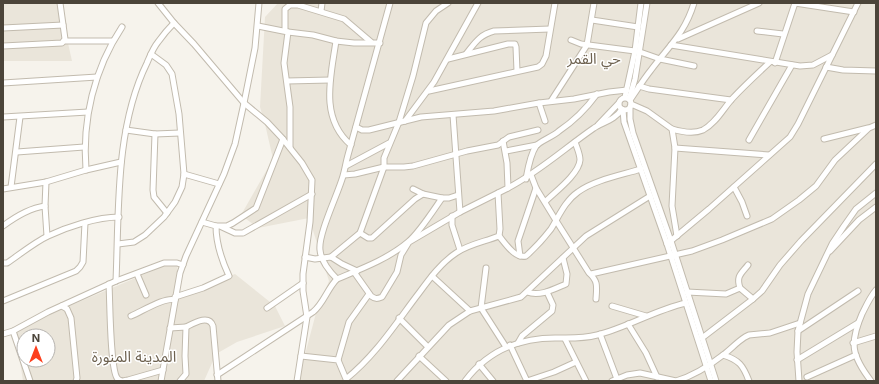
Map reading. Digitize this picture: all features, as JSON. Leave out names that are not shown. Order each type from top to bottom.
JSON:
[{"type":"street","points":[[60,3],[64,25],[64,41]]},
{"type":"street","points":[[158,3],[244,103],[283,139],[312,178],[313,186],[303,283],[307,317],[297,381]]},
{"type":"street","points":[[162,381],[175,299],[183,265],[224,174],[235,144],[255,48],[259,3]]},
{"type":"street","points":[[321,11],[322,3]]},
{"type":"street","points":[[337,279],[323,258],[320,248],[322,233],[344,175],[351,144],[390,3]]},
{"type":"street","points":[[331,258],[360,233],[384,167],[384,158],[399,122],[413,76],[426,23],[436,11],[448,3]]},
{"type":"street","points":[[405,121],[429,91],[478,3]]},
{"type":"street","points":[[429,91],[538,67],[542,64],[546,56],[554,3]]},
{"type":"street","points":[[551,101],[587,45],[594,3]]},
{"type":"street","points":[[217,375],[307,317],[320,305],[337,279],[376,262],[452,216],[529,177],[575,142],[611,120],[622,110],[627,109],[636,82],[638,27],[641,3]]},
{"type":"street","points":[[637,51],[647,3]]},
{"type":"street","points":[[356,127],[362,130],[369,130],[421,117],[494,111],[627,90],[660,59],[677,39],[690,16],[694,3]]},
{"type":"street","points":[[677,39],[759,3]]},
{"type":"street","points":[[596,128],[618,104],[620,99],[629,101],[647,111],[672,130],[681,132],[701,131],[718,117],[731,100],[772,62],[795,3],[854,12]]},
{"type":"street","points":[[669,243],[780,147],[793,132],[858,3]]},
{"type":"street","points":[[290,147],[290,107],[284,63],[286,31],[285,11],[287,7],[290,5],[298,5],[344,19],[371,42]]},
{"type":"street","points":[[592,20],[638,27]]},
{"type":"street","points":[[116,281],[121,162],[126,130],[135,90],[151,54],[157,42],[174,23]]},
{"type":"street","points":[[3,28],[64,25]]},
{"type":"street","points":[[258,26],[313,35],[336,41],[380,43]]},
{"type":"street","points":[[86,170],[84,147],[88,112],[97,77],[113,41],[122,27]]},
{"type":"street","points":[[466,54],[474,43],[485,34],[494,31],[550,29]]},
{"type":"street","points":[[757,31],[783,34]]},
{"type":"street","points":[[572,40],[580,44],[637,51],[660,59],[694,66]]},
{"type":"street","points":[[3,46],[60,43],[64,41],[113,41]]},
{"type":"street","points":[[336,41],[329,97],[335,123],[342,135],[351,144]]},
{"type":"street","points":[[448,59],[508,44],[515,44],[517,71]]},
{"type":"street","points":[[671,46],[792,65],[813,65],[832,55]]},
{"type":"street","points":[[118,244],[134,242],[146,234],[168,213],[182,187],[184,174],[179,114],[172,74],[166,65],[151,54]]},
{"type":"street","points":[[749,140],[792,65]]},
{"type":"street","points":[[826,67],[843,70],[876,70]]},
{"type":"street","points":[[3,83],[97,77]]},
{"type":"street","points":[[287,81],[330,80]]},
{"type":"street","points":[[636,82],[649,89],[731,100]]},
{"type":"street","points":[[627,90],[633,133],[702,338],[711,381]]},
{"type":"street","points":[[506,151],[537,145],[553,136],[584,111],[597,94]]},
{"type":"street","points":[[539,103],[545,120]]},
{"type":"street","points":[[618,104],[622,110],[624,122],[650,196],[669,243]]},
{"type":"street","points":[[3,117],[88,112]]},
{"type":"street","points":[[453,115],[460,212]]},
{"type":"street","points":[[11,187],[17,152],[20,117]]},
{"type":"street","points":[[824,139],[876,125]]},
{"type":"street","points":[[591,274],[673,254],[685,253],[722,240],[772,218],[799,200],[816,186],[836,160],[869,128]]},
{"type":"street","points":[[126,130],[155,134],[180,133]]},
{"type":"street","points":[[344,175],[384,167],[409,167],[456,154],[498,145],[509,137],[538,130]]},
{"type":"street","points":[[672,130],[675,148],[672,206],[677,236]]},
{"type":"street","points":[[155,134],[154,197],[168,213]]},
{"type":"street","points":[[219,226],[233,223],[256,208],[283,139]]},
{"type":"street","points":[[503,141],[506,151],[508,188]]},
{"type":"street","points":[[546,201],[578,167],[580,156],[575,142]]},
{"type":"street","points":[[346,166],[389,144]]},
{"type":"street","points":[[537,145],[529,164],[529,177],[546,201],[555,220],[597,284],[596,299]]},
{"type":"street","points":[[17,152],[84,147]]},
{"type":"street","points":[[675,148],[769,155]]},
{"type":"street","points":[[3,188],[46,182],[86,170],[121,162]]},
{"type":"street","points":[[702,338],[753,300],[762,291],[780,265],[800,241],[876,164]]},
{"type":"street","points":[[498,236],[514,253],[520,256],[526,256],[549,231],[555,220],[578,192],[597,183],[641,169]]},
{"type":"street","points":[[184,174],[219,184]]},
{"type":"street","points":[[46,182],[45,206],[47,236]]},
{"type":"street","points":[[734,187],[747,216]]},
{"type":"street","points":[[520,256],[518,240],[536,188]]},
{"type":"street","points":[[413,189],[423,194],[442,198],[450,198],[458,195]]},
{"type":"street","points":[[799,381],[797,360],[798,331],[808,294],[832,244],[854,213],[876,193]]},
{"type":"street","points":[[202,222],[219,226],[235,233],[243,232],[312,194]]},
{"type":"street","points":[[360,233],[368,238],[372,238],[415,199],[423,194]]},
{"type":"street","points":[[498,194],[500,229],[498,236]]},
{"type":"street","points":[[397,381],[449,325],[470,312],[521,297],[592,232],[650,196]]},
{"type":"street","points":[[305,257],[331,258],[356,272],[369,294],[375,299],[382,297],[397,272],[401,255],[408,242],[442,198]]},
{"type":"street","points":[[3,226],[13,219],[37,207],[45,206]]},
{"type":"street","points":[[827,255],[859,220],[876,207]]},
{"type":"street","points":[[452,216],[452,225],[460,250]]},
{"type":"street","points":[[3,263],[6,263],[47,236],[107,217],[119,217]]},
{"type":"street","points":[[3,301],[76,271],[83,262],[85,223]]},
{"type":"street","points":[[131,316],[164,301],[175,299],[229,276],[219,248],[219,226]]},
{"type":"street","points":[[369,294],[349,322],[338,360],[347,380],[372,356],[399,318],[432,276],[447,260],[460,250],[498,236]]},
{"type":"street","points":[[673,254],[686,303],[708,365],[716,381]]},
{"type":"street","points":[[527,292],[533,294],[547,292],[566,284],[568,282],[563,258]]},
{"type":"street","points":[[3,334],[116,281],[164,263],[177,263],[183,265]]},
{"type":"street","points":[[748,265],[738,280],[740,288],[753,300]]},
{"type":"street","points":[[486,268],[482,308],[508,346],[526,379],[528,381],[554,372],[576,362]]},
{"type":"street","points":[[137,274],[146,295]]},
{"type":"street","points":[[432,276],[470,312]]},
{"type":"street","points":[[267,308],[303,283]]},
{"type":"street","points":[[109,284],[113,360],[116,376],[122,381],[163,370]]},
{"type":"street","points":[[687,292],[722,294],[732,292],[740,288]]},
{"type":"street","points":[[871,381],[866,375],[856,355],[853,343],[858,323],[876,290]]},
{"type":"street","points":[[798,331],[858,291]]},
{"type":"street","points":[[518,343],[522,336],[552,312],[552,305],[547,292]]},
{"type":"street","points":[[74,300],[71,318],[77,378],[76,381]]},
{"type":"street","points":[[465,381],[479,364],[488,357],[508,346],[542,339],[582,339],[628,324],[659,310],[686,303]]},
{"type":"street","points":[[62,306],[67,309],[71,318]]},
{"type":"street","points":[[612,306],[646,316]]},
{"type":"street","points":[[399,318],[428,347]]},
{"type":"street","points":[[170,328],[186,327],[204,320],[212,322],[218,381]]},
{"type":"street","points":[[600,334],[615,380],[627,375],[640,373],[676,381],[696,373],[745,337],[770,333],[800,323]]},
{"type":"street","points":[[797,360],[858,323]]},
{"type":"street","points":[[628,324],[646,353],[657,377]]},
{"type":"street","points":[[180,381],[186,374],[186,327]]},
{"type":"street","points":[[13,330],[30,381]]},
{"type":"street","points":[[853,343],[876,336]]},
{"type":"street","points":[[565,339],[586,381]]},
{"type":"street","points":[[723,354],[739,362],[745,370],[749,381]]},
{"type":"street","points":[[798,371],[809,379],[856,355]]},
{"type":"street","points":[[301,356],[338,360]]},
{"type":"street","points":[[419,356],[446,381]]},
{"type":"street","points":[[479,364],[493,381]]},
{"type":"street","points":[[865,381],[866,375]]},
{"type":"shaded area","points":[[3,3],[59,3],[72,61],[3,61]]},
{"type":"shaded area","points":[[278,3],[876,3],[876,381],[298,381],[316,313],[329,281],[309,218],[258,228],[241,215],[273,159],[260,107],[265,17]]},
{"type":"shaded area","points":[[178,260],[175,299],[235,274],[275,306],[285,326],[237,342],[216,354],[204,381],[23,381],[21,368],[56,368],[56,328],[17,328]]},
{"type":"district","name":"حي القمر","points":[[594,59]]},
{"type":"district","name":"المدينة المنورة","points":[[134,357]]}]
